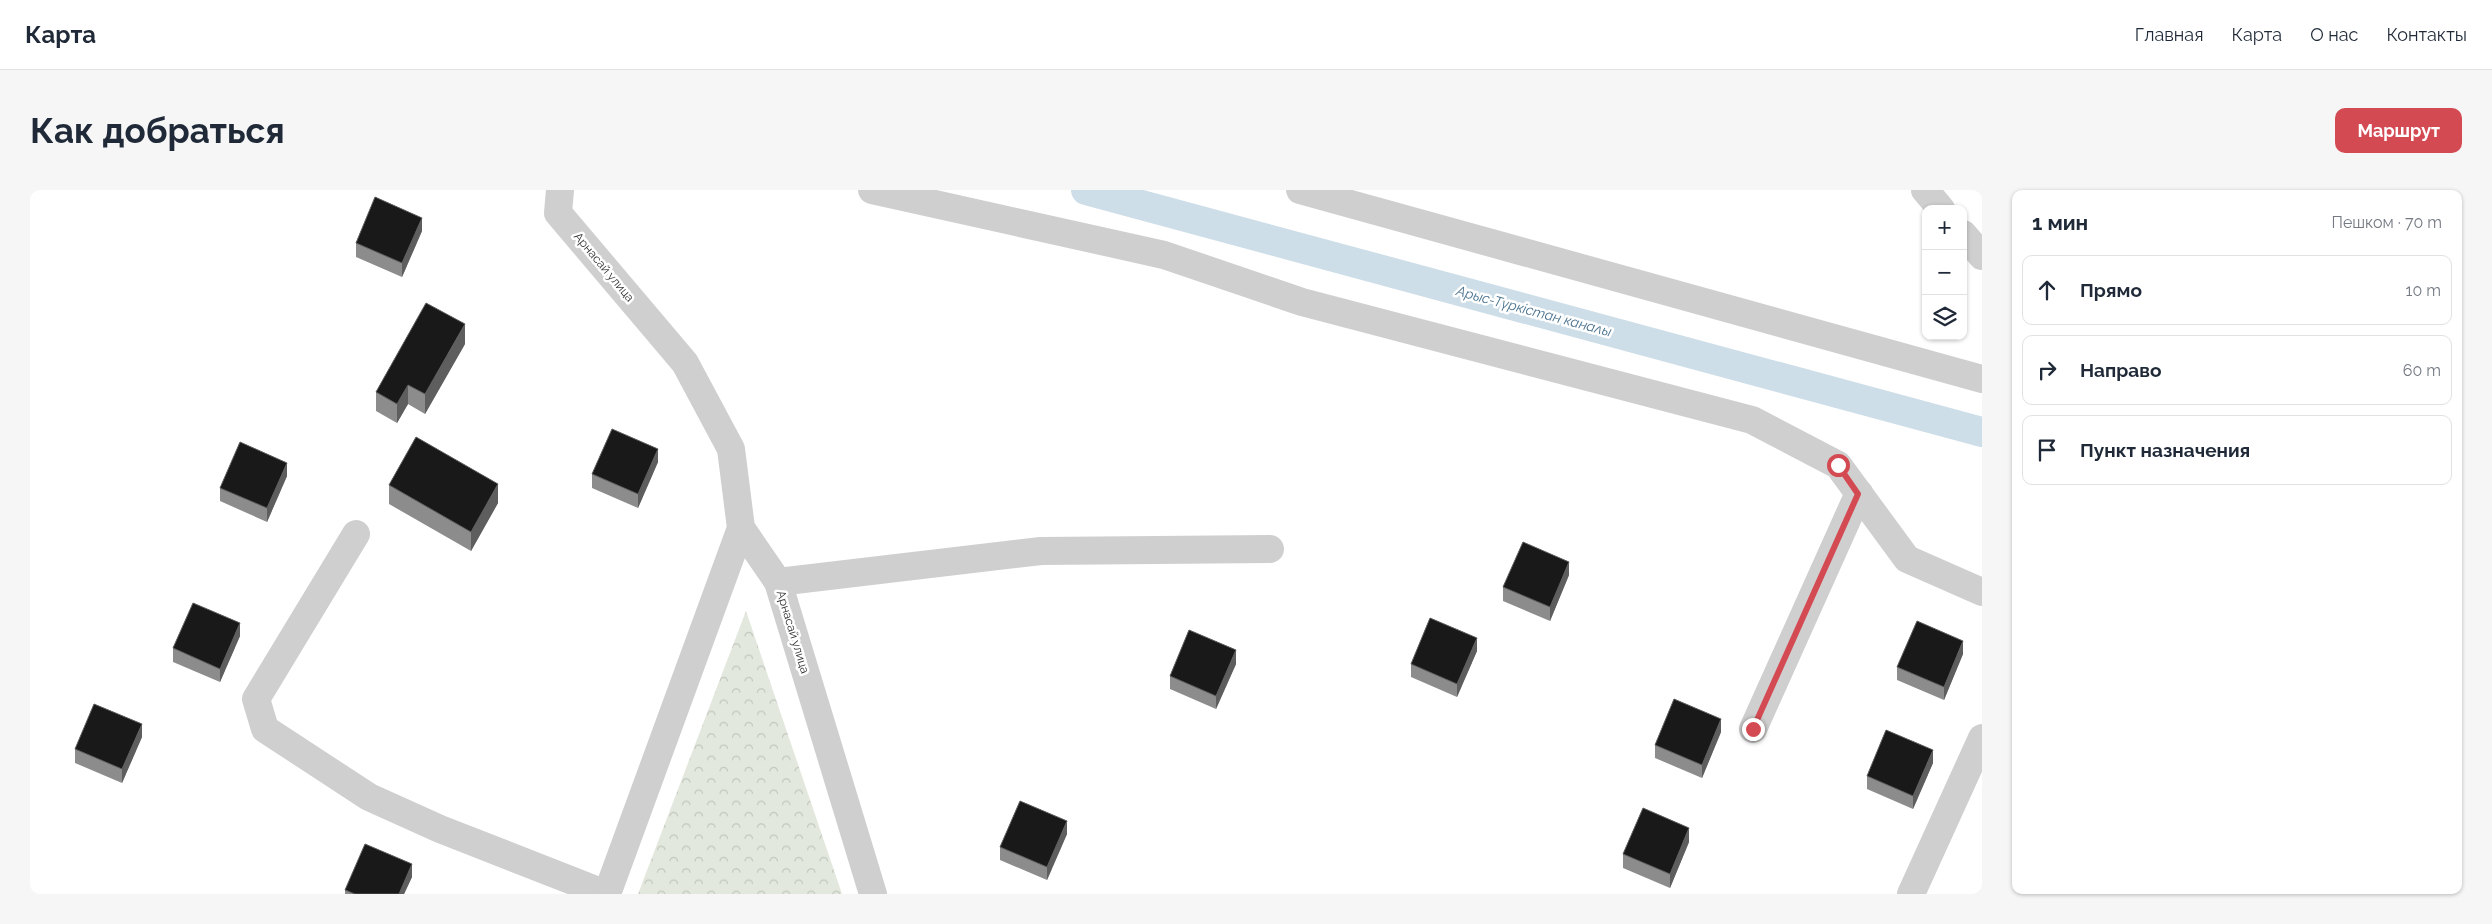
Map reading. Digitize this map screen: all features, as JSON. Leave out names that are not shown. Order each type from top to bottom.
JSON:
[{"type":"street","name":"Арнасай улица","points":[[560,190],[558,213],[685,363],[730,449],[741,528],[778,582],[873,894]]},
{"type":"street","points":[[872,190],[1164,255],[1302,302],[1752,420],[1838,465],[1907,559],[1982,592]]},
{"type":"street","points":[[1300,190],[1982,379]]},
{"type":"street","points":[[1925,190],[1938,205]]},
{"type":"street","points":[[1967,239],[1982,256]]},
{"type":"street","points":[[1753,729],[1858,494]]},
{"type":"street","points":[[356,534],[256,699],[265,729],[369,797],[440,829],[606,894],[741,528]]},
{"type":"street","points":[[778,582],[1041,551],[1270,549]]},
{"type":"street","points":[[1911,894],[1982,738]]},
{"type":"green space","points":[[746,611],[842,894],[638,894]]},
{"type":"building","points":[[375,197],[422,218],[402,263],[356,243]]},
{"type":"building","points":[[426,303],[465,324],[425,394],[408,385],[397,404],[376,392]]},
{"type":"building","points":[[612,429],[658,449],[638,494],[592,474]]},
{"type":"building","points":[[416,437],[498,484],[471,532],[389,485]]},
{"type":"building","points":[[240,442],[287,463],[267,508],[220,488]]},
{"type":"building","points":[[1523,542],[1569,562],[1550,607],[1503,587]]},
{"type":"building","points":[[193,603],[240,623],[220,669],[173,648]]},
{"type":"building","points":[[1430,618],[1477,638],[1457,684],[1411,664]]},
{"type":"building","points":[[1917,621],[1963,641],[1944,687],[1897,667]]},
{"type":"building","points":[[1189,630],[1236,650],[1216,696],[1170,676]]},
{"type":"building","points":[[1674,699],[1721,719],[1702,765],[1655,745]]},
{"type":"building","points":[[94,704],[142,724],[122,769],[75,749]]},
{"type":"building","points":[[1886,730],[1933,750],[1913,796],[1867,776]]},
{"type":"building","points":[[1020,801],[1067,821],[1047,867],[1000,847]]},
{"type":"building","points":[[1643,808],[1689,828],[1670,874],[1623,854]]},
{"type":"building","points":[[365,844],[412,864],[399,894],[355,894],[345,890]]},
{"type":"waterway","name":"Арыс-Түркістан каналы","points":[[1086,190],[1982,432]]},
{"type":"route","points":[[1753,729],[1858,494],[1838,465]]}]
